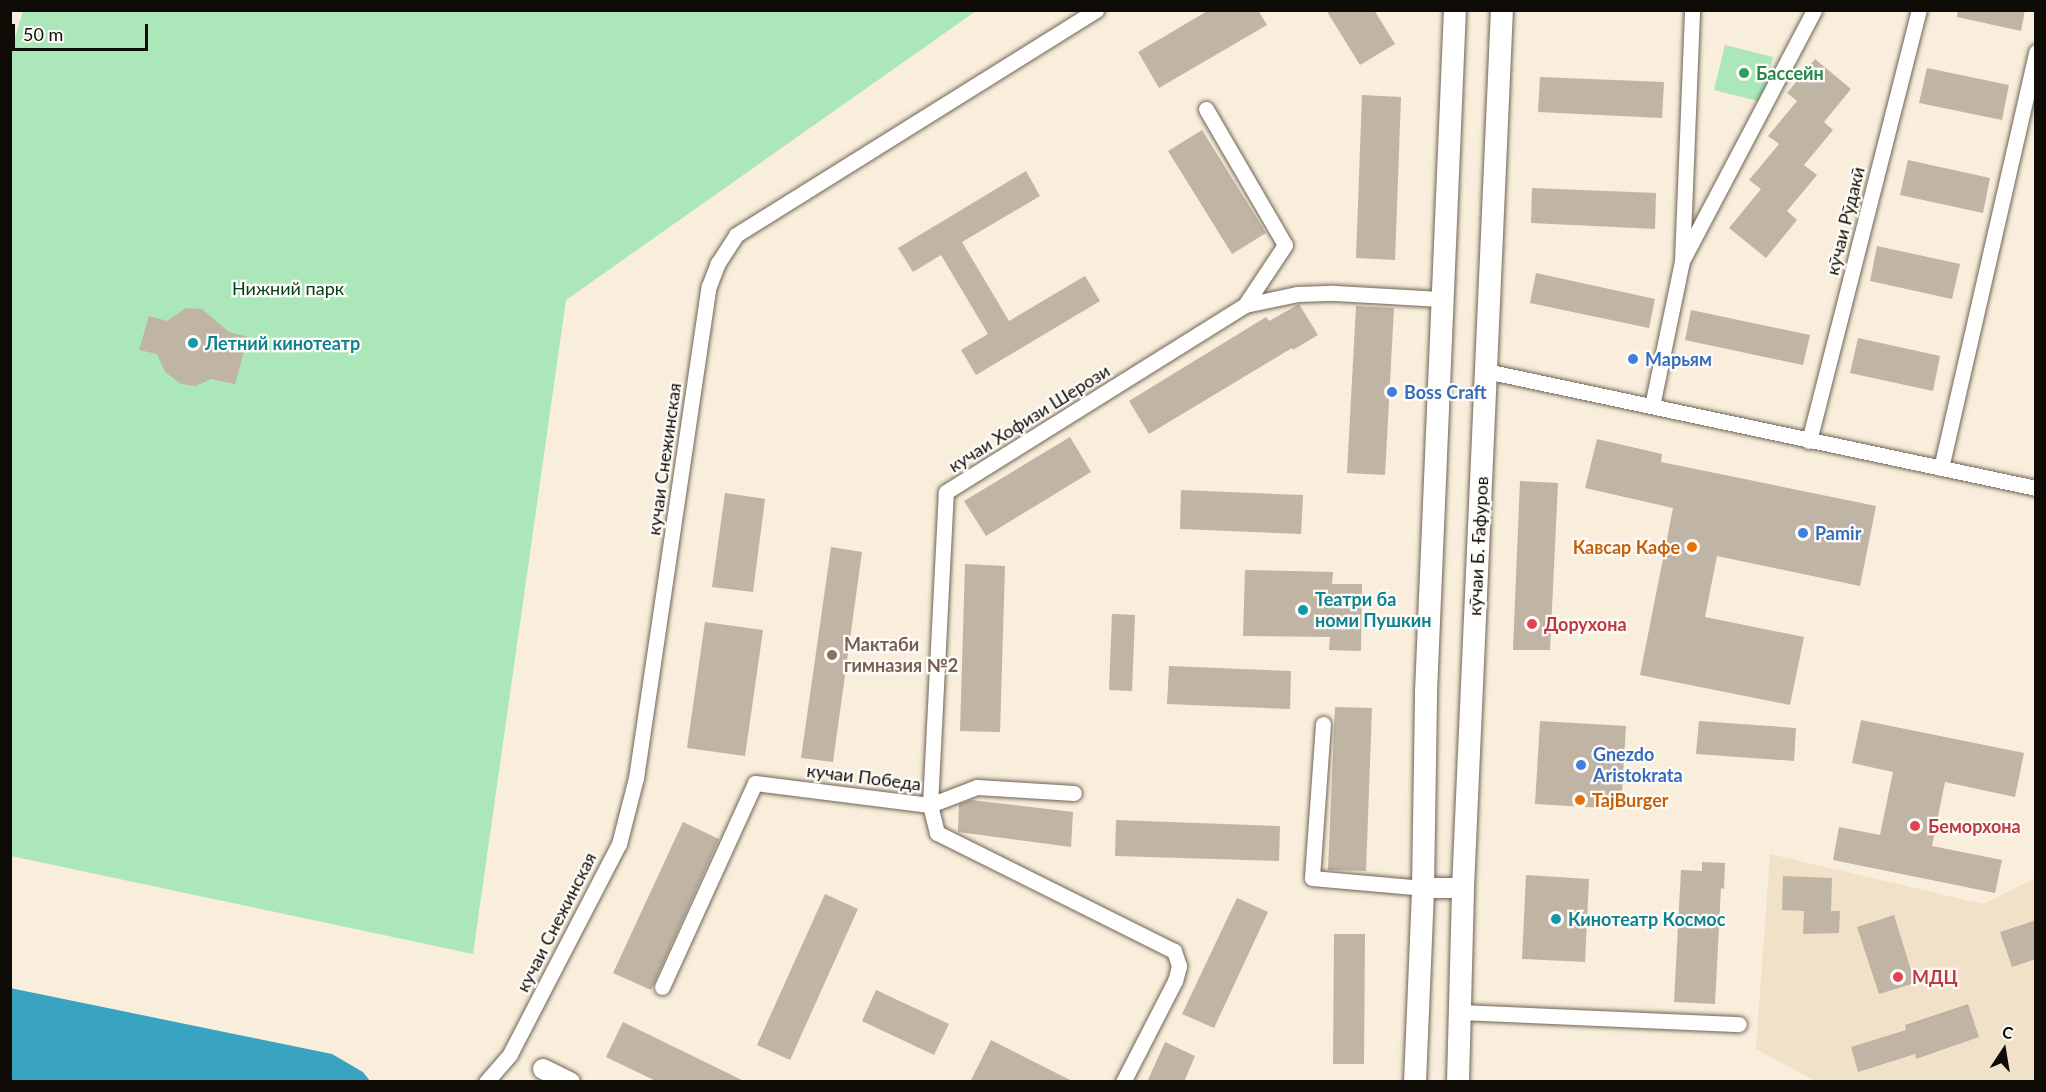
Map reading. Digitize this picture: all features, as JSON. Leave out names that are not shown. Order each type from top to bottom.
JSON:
[{"type":"main road","points":[[1415,1082],[1423,888],[1426,692],[1455,10]]},
{"type":"main road","name":"кӯчаи Б. Ғафуров","points":[[1458,1082],[1462,1012],[1463,888],[1502,10]]},
{"type":"street","name":"кучаи Снежинская","points":[[486,1082],[510,1054],[619,844],[636,778],[709,286],[718,263],[736,235],[1096,10]]},
{"type":"street","points":[[1652,406],[1682,261],[1692,10]]},
{"type":"street","points":[[1682,261],[1815,10]]},
{"type":"street","name":"кӯчаи Рӯдакӣ","points":[[1809,441],[1919,10]]},
{"type":"street","points":[[1941,468],[2036,52]]},
{"type":"street","points":[[1206,109],[1285,245],[1245,305]]},
{"type":"street","points":[[1245,305],[1297,294],[1334,293],[1442,299]]},
{"type":"street","name":"кучаи Хофизи Шерози","points":[[930,805],[946,492],[1245,305]]},
{"type":"street","points":[[1486,371],[2036,488]]},
{"type":"street","points":[[1323,724],[1312,878],[1423,888],[1463,888]]},
{"type":"street","name":"кучаи Победа","points":[[662,987],[755,783],[930,805],[977,787],[1074,794]]},
{"type":"street","points":[[930,805],[937,833],[1174,951],[1179,966],[1175,981],[1123,1082]]},
{"type":"street","points":[[1462,1012],[1739,1024]]},
{"type":"street","points":[[543,1069],[568,1081]]},
{"type":"shaded area","name":"МДЦ","points":[[1770,854],[1983,904],[2035,878],[2035,1081],[1815,1081],[1756,1049]]},
{"type":"green space","name":"Нижний парк","points":[[23,11],[976,11],[566,300],[473,954],[11,856],[10,54]]},
{"type":"green space","name":"Бассейн","points":[[1725,45],[1773,57],[1762,102],[1714,90]]},
{"type":"water","points":[[10,988],[332,1054],[363,1072],[370,1081],[11,1081]]},
{"type":"building","points":[[1209,10],[1258,10],[1267,25],[1159,88],[1138,52]]},
{"type":"building","points":[[1326,10],[1374,10],[1395,44],[1360,65]]},
{"type":"building","points":[[1958,10],[2025,10],[2021,31],[1957,17]]},
{"type":"building","points":[[1815,59],[1851,89],[1824,122],[1833,130],[1804,165],[1817,175],[1787,211],[1797,220],[1766,258],[1729,228],[1761,189],[1749,180],[1779,144],[1768,136],[1797,101],[1787,93]]},
{"type":"building","points":[[1927,68],[2009,85],[2002,120],[1919,103]]},
{"type":"building","points":[[1540,77],[1664,82],[1662,118],[1538,112]]},
{"type":"building","points":[[1362,95],[1401,97],[1395,260],[1356,258]]},
{"type":"building","points":[[1202,130],[1266,233],[1232,254],[1168,151]]},
{"type":"building","points":[[1908,160],[1990,178],[1983,213],[1900,195]]},
{"type":"building","points":[[1026,171],[1040,196],[962,242],[1009,321],[1085,276],[1100,301],[976,375],[961,350],[988,334],[941,255],[913,272],[898,248]]},
{"type":"building","points":[[1532,188],[1656,193],[1655,229],[1531,223]]},
{"type":"building","points":[[1877,246],[1960,264],[1952,299],[1870,281]]},
{"type":"building","points":[[1536,273],[1655,299],[1649,328],[1530,303]]},
{"type":"building","points":[[1299,304],[1318,335],[1293,350],[1292,348],[1149,434],[1129,401],[1266,317],[1269,321]]},
{"type":"building","points":[[1356,306],[1394,308],[1385,475],[1347,473]]},
{"type":"building","name":"Летний кинотеатр","points":[[186,308],[202,309],[229,332],[248,337],[235,384],[211,379],[196,386],[181,384],[165,372],[157,354],[139,350],[149,316],[167,321]]},
{"type":"building","points":[[1691,310],[1810,335],[1803,365],[1685,340]]},
{"type":"building","points":[[1858,338],[1940,356],[1933,391],[1850,373]]},
{"type":"building","points":[[1070,437],[1091,472],[986,536],[964,501]]},
{"type":"building","points":[[1597,439],[1662,454],[1661,462],[1876,506],[1860,586],[1717,556],[1705,617],[1804,637],[1790,705],[1640,675],[1673,508],[1585,488]]},
{"type":"building","points":[[1520,481],[1558,483],[1550,650],[1513,650]]},
{"type":"building","points":[[1181,490],[1303,495],[1301,534],[1180,529]]},
{"type":"building","points":[[725,493],[765,499],[753,592],[712,587]]},
{"type":"building","name":"Мактаби гимназия №2","points":[[831,547],[862,552],[833,762],[801,758]]},
{"type":"building","points":[[965,564],[1005,566],[1000,732],[960,731]]},
{"type":"building","name":"Театри ба номи Пушкин","points":[[1245,570],[1333,572],[1332,584],[1362,584],[1361,651],[1329,650],[1330,637],[1243,636]]},
{"type":"building","points":[[1112,614],[1135,615],[1132,691],[1109,690]]},
{"type":"building","points":[[705,622],[763,630],[745,756],[687,748]]},
{"type":"building","points":[[1169,666],[1291,671],[1290,709],[1167,704]]},
{"type":"building","points":[[1335,707],[1372,708],[1366,871],[1328,870]]},
{"type":"building","points":[[1861,720],[2024,753],[2015,797],[1945,782],[1932,846],[2002,860],[1995,893],[1833,860],[1839,827],[1880,835],[1893,772],[1852,763]]},
{"type":"building","name":"Gnezdo Aristokrata","points":[[1540,721],[1626,726],[1621,809],[1535,804]]},
{"type":"building","points":[[1699,721],[1796,728],[1794,761],[1696,754]]},
{"type":"building","points":[[971,800],[1073,812],[1071,847],[958,832],[959,804]]},
{"type":"building","points":[[1116,820],[1280,826],[1279,861],[1115,856]]},
{"type":"building","points":[[683,822],[719,839],[651,990],[613,973]]},
{"type":"building","points":[[1702,862],[1725,863],[1724,889],[1721,888],[1715,1004],[1674,1002],[1681,870],[1702,871]]},
{"type":"building","name":"Кинотеатр Космос","points":[[1526,875],[1589,879],[1585,962],[1522,959]]},
{"type":"building","points":[[1783,876],[1832,878],[1831,911],[1840,911],[1839,933],[1803,934],[1804,911],[1782,910]]},
{"type":"building","points":[[825,894],[858,909],[790,1060],[757,1045]]},
{"type":"building","points":[[1237,898],[1268,912],[1214,1028],[1182,1014]]},
{"type":"building","points":[[1894,915],[1915,983],[1879,994],[1857,927]]},
{"type":"building","points":[[2036,920],[2036,959],[2012,967],[2000,932]]},
{"type":"building","points":[[1334,934],[1365,934],[1364,1064],[1333,1064]]},
{"type":"building","points":[[876,990],[949,1024],[934,1055],[862,1021]]},
{"type":"building","points":[[1968,1004],[1979,1037],[1916,1059],[1915,1054],[1858,1072],[1851,1047],[1906,1030],[1905,1025]]},
{"type":"building","points":[[623,1022],[746,1082],[658,1082],[606,1057]]},
{"type":"building","points":[[991,1040],[1074,1082],[970,1082]]},
{"type":"building","points":[[1165,1042],[1195,1056],[1184,1082],[1147,1082]]},
{"type":"place","name":"Бассейн","points":[[1744,73]]},
{"type":"place","name":"Летний кинотеатр","points":[[193,343]]},
{"type":"place","name":"Марьям","points":[[1633,359]]},
{"type":"place","name":"Boss Craft","points":[[1392,392]]},
{"type":"place","name":"Pamir","points":[[1803,533]]},
{"type":"place","name":"Кавсар Кафе","points":[[1692,547]]},
{"type":"place","name":"Театри ба номи Пушкин","points":[[1303,610]]},
{"type":"place","name":"Дорухона","points":[[1532,624]]},
{"type":"place","name":"Мактаби гимназия №2","points":[[832,655]]},
{"type":"place","name":"Gnezdo Aristokrata","points":[[1581,765]]},
{"type":"place","name":"TajBurger","points":[[1580,800]]},
{"type":"place","name":"Беморхона","points":[[1915,826]]},
{"type":"place","name":"Кинотеатр Космос","points":[[1556,919]]},
{"type":"place","name":"МДЦ","points":[[1898,977]]}]
